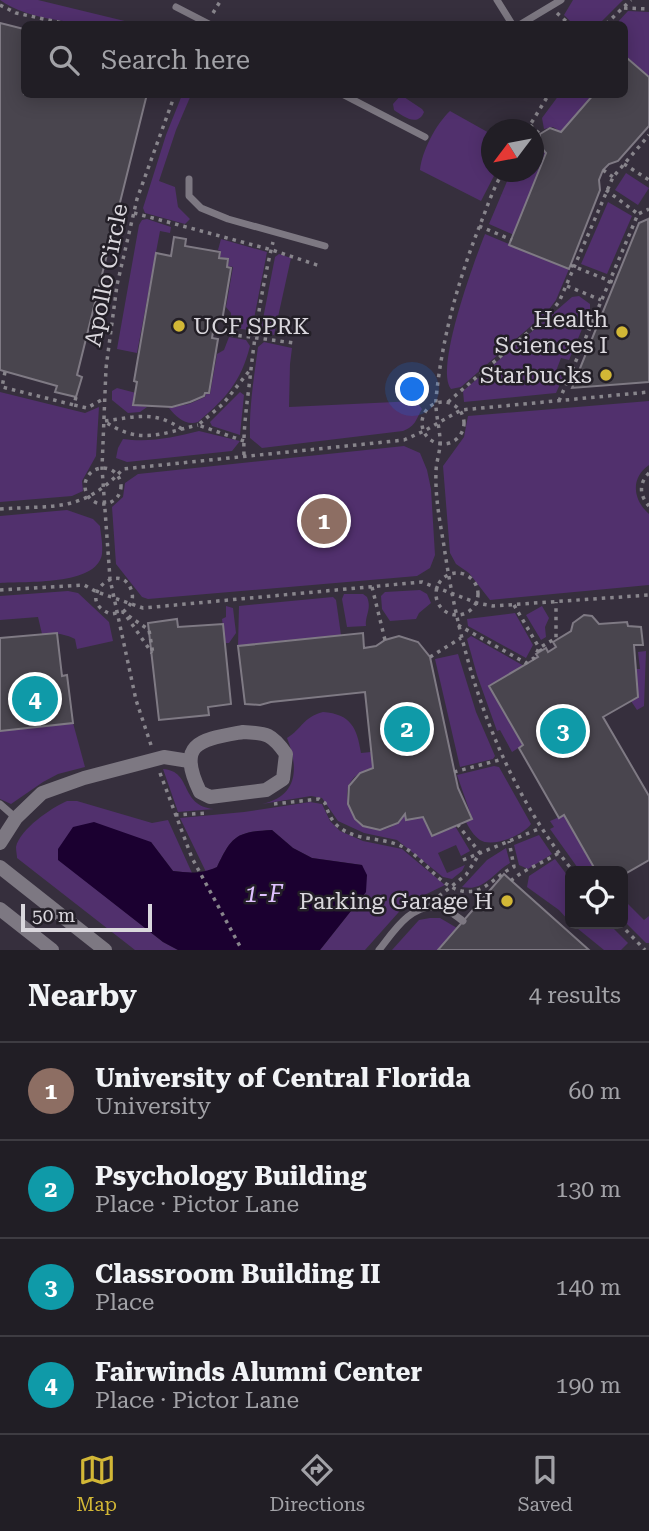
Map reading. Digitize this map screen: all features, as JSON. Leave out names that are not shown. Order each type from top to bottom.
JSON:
[{"type":"street","points":[[243,732],[261,733],[275,738],[286,754],[283,779],[266,790],[210,797],[200,792],[189,761],[192,751],[206,739],[243,732]]},
{"type":"street","points":[[0,843],[16,818],[42,793],[84,778],[164,757],[189,761]]},
{"type":"street","points":[[0,867],[105,950]]},
{"type":"street","points":[[0,909],[52,950]]},
{"type":"lane","points":[[497,0],[510,21]]},
{"type":"lane","points":[[526,21],[561,0]]},
{"type":"lane","points":[[176,7],[203,21]]},
{"type":"lane","points":[[350,98],[425,137]]},
{"type":"lane","points":[[189,179],[190,196],[201,208],[228,219],[325,246]]},
{"type":"lane","points":[[0,804],[16,818]]},
{"type":"lane","points":[[379,950],[410,914],[423,908],[441,907],[463,921]]},
{"type":"path","points":[[609,21],[631,0]]},
{"type":"path","points":[[0,5],[16,13],[53,21]]},
{"type":"path","points":[[622,8],[649,9]]},
{"type":"path","name":"Apollo Circle","points":[[104,504],[102,468],[106,368],[117,285],[137,199],[174,98]]},
{"type":"path","points":[[533,119],[546,98]]},
{"type":"path","points":[[448,402],[461,410],[464,430],[454,442],[440,444],[428,438],[422,417],[430,406],[448,402],[549,314],[559,302],[613,177],[649,135]]},
{"type":"path","points":[[624,164],[649,180]]},
{"type":"path","points":[[603,170],[613,177]]},
{"type":"path","points":[[499,182],[464,268],[443,345],[436,403],[440,444],[436,472],[439,514],[458,625],[474,686],[504,758],[541,828],[569,866]]},
{"type":"path","points":[[606,190],[638,214]]},
{"type":"path","points":[[559,401],[638,214],[649,209]]},
{"type":"path","points":[[134,213],[320,265]]},
{"type":"path","points":[[196,229],[198,221]]},
{"type":"path","points":[[479,226],[512,240]]},
{"type":"path","points":[[244,455],[261,289],[276,231]]},
{"type":"path","points":[[573,265],[615,283]]},
{"type":"path","points":[[567,286],[601,300]]},
{"type":"path","points":[[213,332],[294,343]]},
{"type":"path","points":[[104,421],[118,431],[136,437],[164,434],[198,425],[223,404],[251,368]]},
{"type":"path","points":[[5,372],[2,387],[86,408],[105,398]]},
{"type":"path","points":[[0,509],[75,504],[89,498],[123,469],[404,440],[461,410],[649,392]]},
{"type":"path","points":[[74,405],[76,397]]},
{"type":"path","points":[[104,421],[153,416],[166,419],[182,429]]},
{"type":"path","points":[[198,425],[244,441]]},
{"type":"path","points":[[102,468],[117,475],[120,480],[120,493],[112,502],[104,504],[89,498],[85,488],[88,477],[102,468]]},
{"type":"path","points":[[649,473],[641,487],[649,506]]},
{"type":"path","points":[[104,504],[110,579],[117,614]]},
{"type":"path","points":[[458,573],[470,577],[478,589],[477,603],[467,613],[457,616],[446,613],[437,602],[437,588],[448,575],[458,573]]},
{"type":"path","points":[[110,579],[119,579],[128,585],[132,597],[131,603],[123,612],[117,614],[105,612],[96,598],[103,583],[110,579]]},
{"type":"path","points":[[0,590],[84,585],[143,608],[422,582],[492,607],[649,595]]},
{"type":"path","points":[[372,587],[384,640]]},
{"type":"path","points":[[458,625],[526,663],[556,638],[556,602]]},
{"type":"path","points":[[514,605],[540,650]]},
{"type":"path","points":[[123,612],[149,630],[153,654],[131,623],[123,612]]},
{"type":"path","points":[[430,657],[461,638]]},
{"type":"path","points":[[454,772],[504,758]]},
{"type":"path","points":[[268,805],[319,799],[325,803],[329,815],[339,827],[356,835],[402,846],[452,887],[464,891],[486,888],[501,872],[514,867]]},
{"type":"path","points":[[174,815],[210,813]]},
{"type":"path","points":[[458,825],[480,853]]},
{"type":"path","points":[[463,860],[541,828]]},
{"type":"path","points":[[509,841],[514,867],[519,873]]},
{"type":"path","points":[[423,908],[466,875],[480,853]]},
{"type":"path","points":[[511,881],[519,873],[528,871],[559,853]]},
{"type":"path","points":[[201,873],[242,950]]},
{"type":"path","points":[[625,929],[647,949]]},
{"type":"shaded area","points":[[0,0],[649,0],[649,950],[0,950]]},
{"type":"shaded area","points":[[0,0],[38,0],[125,21],[66,21],[14,8]]},
{"type":"shaded area","points":[[573,0],[623,0],[602,21],[570,21],[564,15]]},
{"type":"shaded area","points":[[628,11],[649,12],[649,77],[628,58],[628,21],[619,21]]},
{"type":"shaded area","points":[[181,98],[190,98],[159,181],[175,187],[178,207],[190,219],[185,224],[145,213],[143,208]]},
{"type":"shaded area","points":[[398,98],[406,98],[424,112],[418,119],[410,119],[394,110],[393,104]]},
{"type":"shaded area","points":[[557,98],[591,98],[561,132],[553,127],[544,129],[542,119]]},
{"type":"shaded area","points":[[450,111],[481,128],[481,182],[491,182],[481,201],[420,170],[430,138]]},
{"type":"shaded area","points":[[626,173],[649,188],[638,205],[615,190]]},
{"type":"shaded area","points":[[507,182],[535,182],[514,235],[489,224]]},
{"type":"shaded area","points":[[608,202],[632,216],[607,274],[581,264]]},
{"type":"shaded area","points":[[147,219],[171,227],[170,233],[160,231],[137,353],[117,349],[139,225],[142,220]]},
{"type":"shaded area","points":[[485,234],[569,269],[556,300],[547,312],[461,387],[451,389],[447,378],[452,338],[465,289]]},
{"type":"shaded area","points":[[221,239],[267,252],[253,324],[248,330],[230,327],[231,313],[226,307],[233,267],[228,266],[229,259],[220,257],[221,251],[218,250]]},
{"type":"shaded area","points":[[279,254],[291,258],[274,335],[261,329],[275,257]]},
{"type":"shaded area","points":[[579,296],[590,304],[590,310],[569,360],[561,358],[556,371],[564,375],[556,393],[464,402],[463,391],[572,297]]},
{"type":"shaded area","points":[[229,337],[246,340],[250,346],[237,380],[217,405],[198,422],[189,423],[182,420],[169,408],[189,404],[210,394],[217,354],[224,350]]},
{"type":"shaded area","points":[[264,342],[292,348],[289,407],[416,401],[422,409],[413,424],[403,431],[262,448],[250,438],[250,426],[258,347]]},
{"type":"shaded area","points":[[117,388],[136,393],[134,405],[147,407],[140,412],[128,413],[112,400],[112,391]]},
{"type":"shaded area","points":[[0,392],[85,413],[99,407],[96,456],[82,481],[83,491],[72,496],[0,502]]},
{"type":"shaded area","points":[[240,392],[244,395],[240,435],[212,426],[210,422]]},
{"type":"shaded area","points":[[649,401],[649,465],[639,476],[636,489],[640,502],[649,514],[649,585],[490,600],[469,573],[456,564],[450,553],[443,466],[464,437],[468,416]]},
{"type":"shaded area","points":[[199,431],[240,441],[232,451],[127,462],[116,458],[123,439],[152,440]]},
{"type":"shaded area","points":[[404,446],[420,453],[431,489],[435,555],[430,568],[417,576],[148,599],[142,597],[116,564],[112,507],[123,497],[125,483],[138,474]]},
{"type":"shaded area","points":[[67,510],[93,519],[100,526],[102,554],[97,564],[74,577],[0,583],[0,516]]},
{"type":"shaded area","points":[[420,590],[427,594],[431,603],[416,619],[390,621],[382,609],[381,596],[385,592]]},
{"type":"shaded area","points":[[68,591],[78,593],[109,622],[113,641],[77,649],[75,639],[71,637],[42,634],[38,617],[0,620],[0,596]]},
{"type":"shaded area","points":[[344,594],[363,594],[367,597],[369,605],[366,626],[347,627],[342,599]]},
{"type":"shaded area","points":[[333,597],[336,600],[341,635],[238,646],[239,606]]},
{"type":"shaded area","points":[[226,606],[233,608],[236,633],[229,643],[225,643],[222,619],[226,617]]},
{"type":"shaded area","points":[[542,606],[549,618],[545,627],[546,637],[541,640],[526,615]]},
{"type":"shaded area","points":[[515,613],[533,645],[526,658],[468,626],[467,619]]},
{"type":"shaded area","points":[[471,636],[524,666],[490,686],[523,745],[512,752],[500,730],[497,731],[477,675],[467,639]]},
{"type":"shaded area","points":[[646,651],[644,706],[637,710],[631,701],[638,697],[638,652]]},
{"type":"shaded area","points":[[458,654],[476,712],[495,756],[493,759],[460,767],[435,659]]},
{"type":"shaded area","points":[[323,712],[346,719],[355,730],[361,753],[371,752],[373,768],[356,776],[348,788],[348,801],[354,815],[364,825],[377,830],[391,827],[405,814],[407,820],[423,817],[432,836],[455,826],[470,851],[461,856],[456,845],[438,853],[447,873],[465,865],[462,871],[452,879],[443,877],[397,840],[364,833],[338,821],[322,798],[311,796],[262,804],[283,795],[289,788],[294,770],[287,738],[311,717]]},
{"type":"shaded area","points":[[73,723],[85,767],[58,774],[11,804],[0,799],[0,731]]},
{"type":"shaded area","points":[[499,767],[531,824],[507,839],[485,842],[476,836],[466,822],[472,818],[457,775]]},
{"type":"shaded area","points":[[163,769],[179,776],[195,802],[214,809],[178,812]]},
{"type":"shaded area","points":[[67,801],[77,801],[152,823],[168,820],[192,873],[173,871],[151,842],[59,860],[163,942],[178,950],[135,950],[17,858],[16,847],[23,833],[45,814]]},
{"type":"shaded area","points":[[310,802],[322,804],[330,821],[340,831],[363,841],[402,849],[445,885],[406,904],[365,950],[320,950],[366,892],[362,865],[312,858],[293,848],[272,830],[243,834],[227,848],[217,867],[206,872],[180,818]]},
{"type":"shaded area","points":[[564,815],[593,866],[576,866],[550,829],[554,827],[550,821]]},
{"type":"shaded area","points":[[539,835],[552,854],[528,869],[519,865],[514,845]]},
{"type":"shaded area","points":[[506,848],[510,863],[476,887],[462,887],[487,860]]},
{"type":"shaded area","points":[[555,859],[565,872],[565,917],[527,887],[529,876]]},
{"type":"shaded area","points":[[628,904],[644,920],[649,916],[649,943],[628,925]]},
{"type":"shaded area","points":[[440,918],[457,928],[438,950],[392,950],[419,920]]},
{"type":"shaded area","points":[[578,929],[614,929],[628,943],[621,950],[604,950]]},
{"type":"water","name":"1-F","points":[[94,822],[151,842],[173,871],[190,872],[217,867],[227,848],[243,834],[272,830],[293,848],[312,858],[362,865],[367,875],[366,892],[320,950],[178,950],[163,942],[58,860],[58,849],[73,827]]},
{"type":"building","points":[[0,23],[21,28],[21,98],[146,98],[77,375],[82,377],[76,397],[55,392],[57,386],[0,370]]},
{"type":"building","points":[[628,59],[649,77],[649,126],[618,161],[603,170],[599,180],[600,190],[569,269],[509,245],[534,182],[544,182],[544,132],[550,128],[561,132],[591,98],[628,98]]},
{"type":"building","name":"Health Sciences I","points":[[648,219],[649,382],[572,388],[639,223]]},
{"type":"building","name":"UCF SPRK","points":[[174,237],[186,239],[185,246],[220,252],[219,258],[228,259],[227,267],[231,268],[222,321],[215,320],[212,338],[218,339],[209,393],[172,407],[133,405],[137,382],[134,381],[156,253],[171,256]]},
{"type":"building","points":[[584,615],[592,616],[599,624],[627,622],[628,626],[641,627],[643,645],[634,645],[638,697],[603,717],[649,796],[649,860],[628,872],[628,866],[593,866],[564,815],[559,818],[519,748],[523,745],[489,686],[538,657],[536,654],[546,648],[548,652],[556,647],[553,642],[571,631],[573,623]]},
{"type":"building","points":[[177,619],[178,627],[223,624],[231,704],[208,707],[209,715],[159,720],[148,623]]},
{"type":"building","points":[[57,633],[62,676],[67,675],[73,723],[0,731],[0,638]]},
{"type":"building","points":[[363,633],[364,648],[399,636],[418,642],[430,657],[458,788],[472,819],[432,836],[423,817],[406,820],[405,814],[398,823],[380,830],[363,826],[355,819],[348,804],[349,786],[360,773],[373,768],[365,692],[260,705],[245,704],[238,646]]},
{"type":"building","name":"Parking Garage H","points":[[504,874],[589,950],[438,950]]},
{"type":"place","name":"UCF SPRK","points":[[179,326]]},
{"type":"place","name":"Health Sciences I","points":[[622,332]]},
{"type":"place","name":"Starbucks","points":[[606,375]]},
{"type":"place","name":"University of Central Florida","points":[[324,521]]},
{"type":"place","name":"Fairwinds Alumni Center","points":[[35,699]]},
{"type":"place","name":"Psychology Building","points":[[407,729]]},
{"type":"place","name":"Classroom Building II","points":[[563,731]]},
{"type":"place","name":"Parking Garage H","points":[[507,901]]}]
